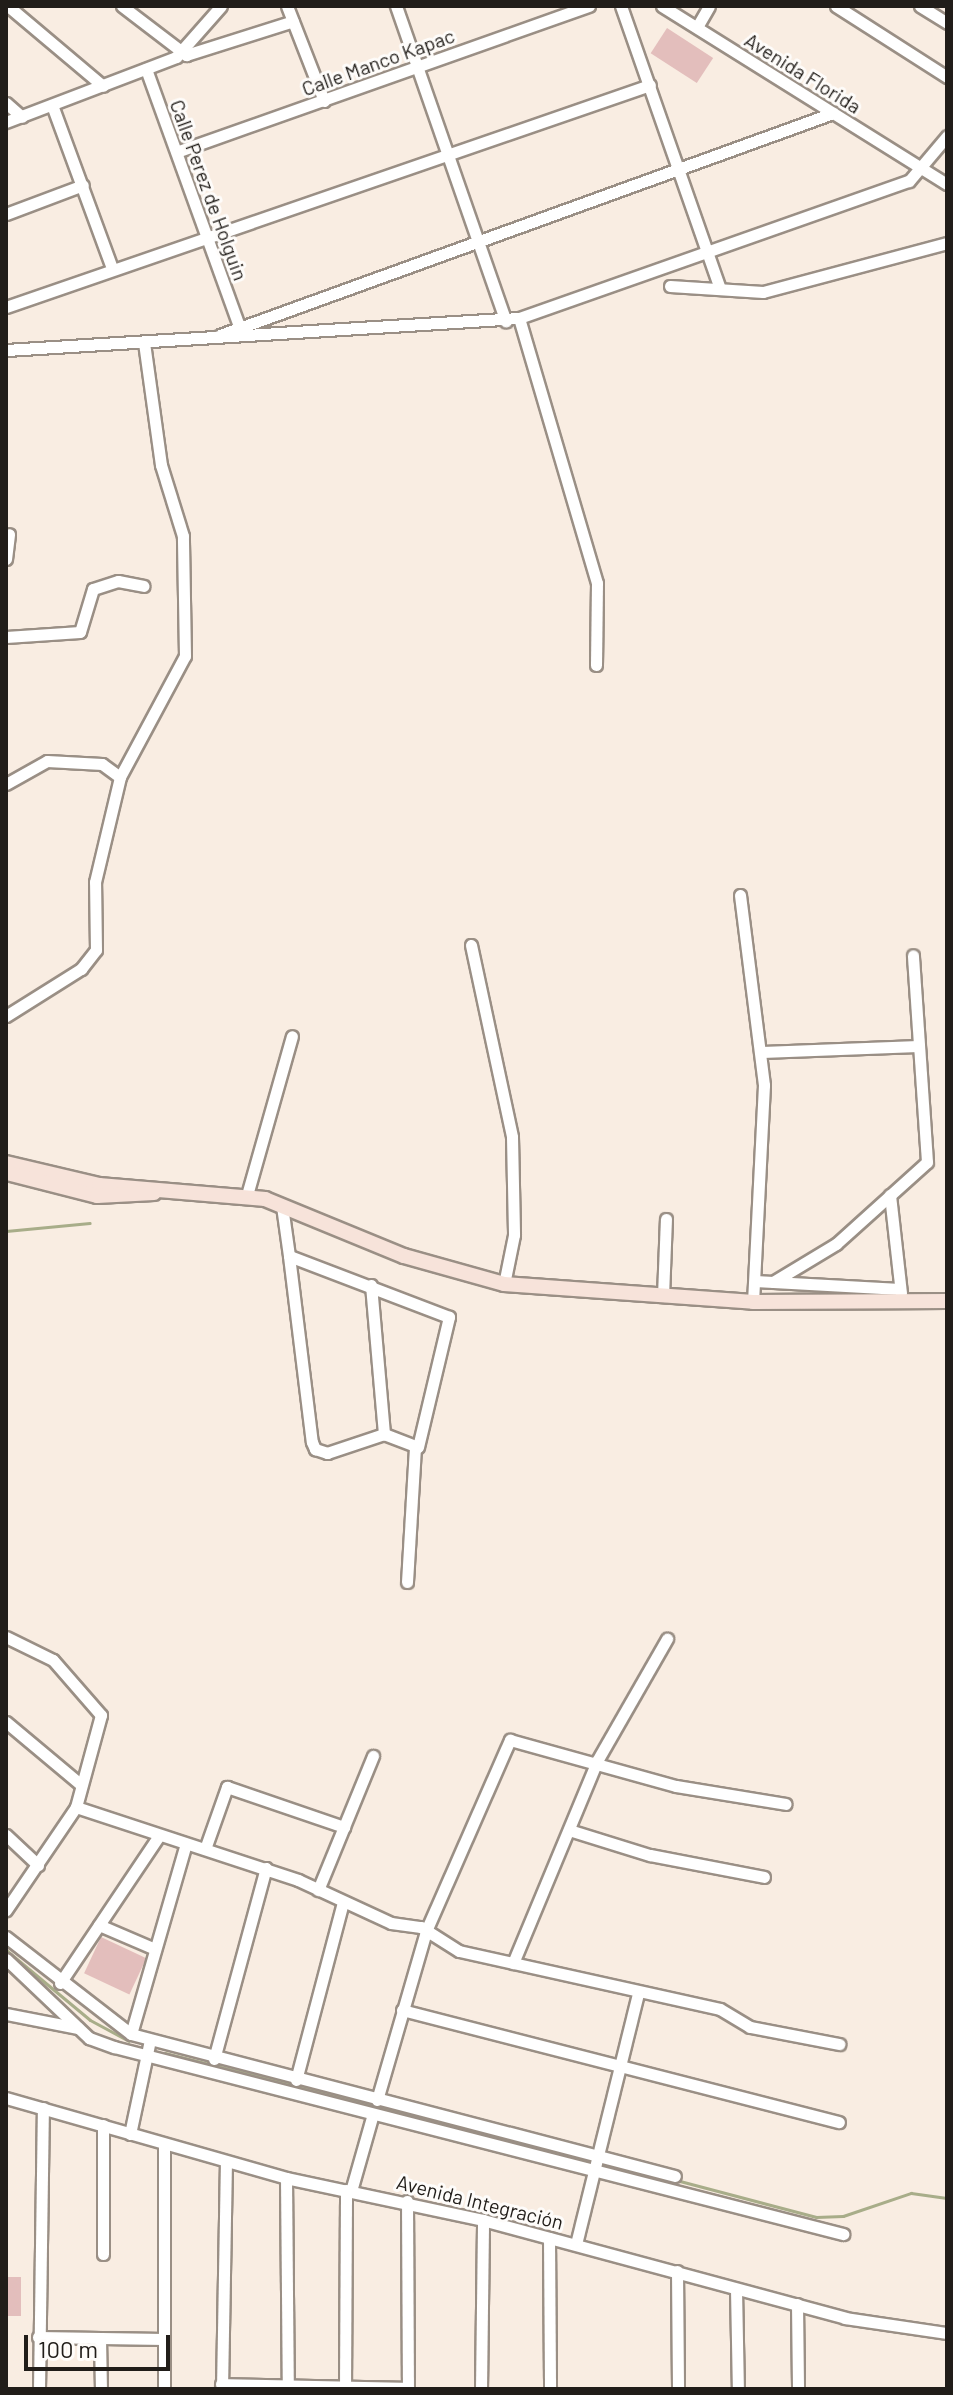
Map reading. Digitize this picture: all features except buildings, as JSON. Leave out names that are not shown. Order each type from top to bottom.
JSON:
[{"type":"street","points":[[8,6],[103,86]]},
{"type":"street","points":[[122,6],[180,54]]},
{"type":"street","points":[[180,54],[221,6]]},
{"type":"street","points":[[287,6],[324,101]]},
{"type":"street","points":[[396,6],[506,321]]},
{"type":"street","name":"Calle Manco Kapac","points":[[179,151],[589,6]]},
{"type":"street","points":[[621,6],[720,288]]},
{"type":"street","name":"Avenida Florida","points":[[662,6],[947,184]]},
{"type":"street","points":[[697,27],[709,6]]},
{"type":"street","points":[[836,6],[947,77]]},
{"type":"street","points":[[920,6],[947,23]]},
{"type":"street","points":[[6,122],[180,54],[293,21]]},
{"type":"street","name":"Calle Perez de Holguin","points":[[146,69],[179,151],[238,323]]},
{"type":"street","points":[[6,307],[448,152],[650,85]]},
{"type":"street","points":[[6,103],[22,117]]},
{"type":"street","points":[[52,105],[112,268]]},
{"type":"street","points":[[220,335],[238,323],[680,170],[833,113]]},
{"type":"street","points":[[6,350],[144,343],[220,335],[506,321],[924,170],[947,136]]},
{"type":"street","points":[[6,214],[83,185]]},
{"type":"street","points":[[670,286],[763,292],[947,243]]},
{"type":"street","points":[[519,318],[597,583],[596,665]]},
{"type":"street","points":[[6,1016],[81,969],[96,950],[95,882],[120,777],[185,656],[183,536],[161,465],[144,343]]},
{"type":"street","points":[[6,559],[9,534]]},
{"type":"street","points":[[6,637],[80,632],[93,589],[118,581],[144,586]]},
{"type":"street","points":[[6,784],[47,761],[102,764],[120,777]]},
{"type":"street","points":[[740,895],[761,1052],[753,1302]]},
{"type":"street","points":[[471,945],[512,1137],[514,1235],[504,1284]]},
{"type":"street","points":[[773,1282],[836,1244],[928,1156],[913,955]]},
{"type":"street","points":[[247,1195],[292,1036]]},
{"type":"street","points":[[761,1052],[919,1046]]},
{"type":"street","points":[[6,1163],[158,1192]]},
{"type":"street","points":[[6,1172],[97,1196],[158,1192],[247,1195],[282,1206],[404,1256],[504,1284],[753,1302],[902,1306],[947,1301]]},
{"type":"street","points":[[890,1195],[902,1306]]},
{"type":"street","points":[[282,1206],[313,1446],[324,1453],[384,1434],[415,1448]]},
{"type":"street","points":[[663,1296],[666,1219]]},
{"type":"street","points":[[289,1256],[371,1285],[450,1320],[415,1448],[407,1582]]},
{"type":"street","points":[[755,1281],[900,1289]]},
{"type":"street","points":[[371,1285],[384,1434]]},
{"type":"street","points":[[6,1637],[53,1660],[98,1706],[101,1721],[79,1783],[76,1807],[6,1910]]},
{"type":"street","points":[[513,1963],[597,1761],[667,1639]]},
{"type":"street","points":[[6,1722],[79,1783]]},
{"type":"street","points":[[377,2100],[426,1931],[510,1740],[597,1761],[676,1786],[786,1804]]},
{"type":"street","points":[[318,1890],[373,1756]]},
{"type":"street","points":[[205,1849],[227,1787],[344,1827]]},
{"type":"street","points":[[76,1807],[158,1837],[266,1868],[343,1902],[426,1931],[459,1951],[839,2044]]},
{"type":"street","points":[[569,1830],[650,1855],[764,1877]]},
{"type":"street","points":[[6,1835],[38,1865]]},
{"type":"street","points":[[60,1983],[158,1837]]},
{"type":"street","points":[[131,2034],[186,1844]]},
{"type":"street","points":[[214,2059],[266,1868]]},
{"type":"street","points":[[296,2080],[343,1902]]},
{"type":"street","points":[[99,1925],[155,1949]]},
{"type":"street","points":[[6,1937],[60,1983],[131,2034],[214,2059],[377,2100],[843,2234]]},
{"type":"street","points":[[6,1959],[78,2028]]},
{"type":"street","points":[[576,2244],[638,1994]]},
{"type":"street","points":[[402,2010],[619,2069],[839,2122]]},
{"type":"street","points":[[6,2014],[78,2028],[145,2056],[373,2114],[675,2176]]},
{"type":"street","points":[[130,2134],[150,2040]]},
{"type":"street","name":"Avenida Integración","points":[[6,2098],[286,2178],[407,2201],[881,2326],[947,2333]]},
{"type":"street","points":[[39,2389],[37,2273],[43,2108]]},
{"type":"street","points":[[345,2388],[349,2190],[373,2114]]},
{"type":"street","points":[[103,2125],[103,2254]]},
{"type":"street","points":[[164,2144],[164,2389]]},
{"type":"street","points":[[226,2162],[221,2386],[408,2388],[407,2201]]},
{"type":"street","points":[[286,2178],[288,2388]]},
{"type":"street","points":[[481,2389],[483,2220]]},
{"type":"street","points":[[549,2238],[550,2389]]},
{"type":"street","points":[[677,2271],[678,2389]]},
{"type":"street","points":[[736,2289],[738,2389]]},
{"type":"street","points":[[797,2304],[798,2389]]},
{"type":"street","points":[[38,2337],[164,2339]]},
{"type":"street","points":[[100,2338],[101,2389]]},
{"type":"shaded area","points":[[667,28],[713,58],[697,83],[651,53]]},
{"type":"shaded area","points":[[101,1937],[146,1958],[129,1994],[84,1973]]},
{"type":"shaded area","points":[[6,2277],[21,2277],[21,2316],[6,2316]]},
{"type":"waterway","points":[[6,1231],[90,1223]]},
{"type":"waterway","points":[[6,1950],[90,2020],[129,2041]]},
{"type":"waterway","points":[[165,2053],[541,2147]]},
{"type":"waterway","points":[[676,2180],[816,2217],[843,2216],[911,2193],[947,2198]]}]
